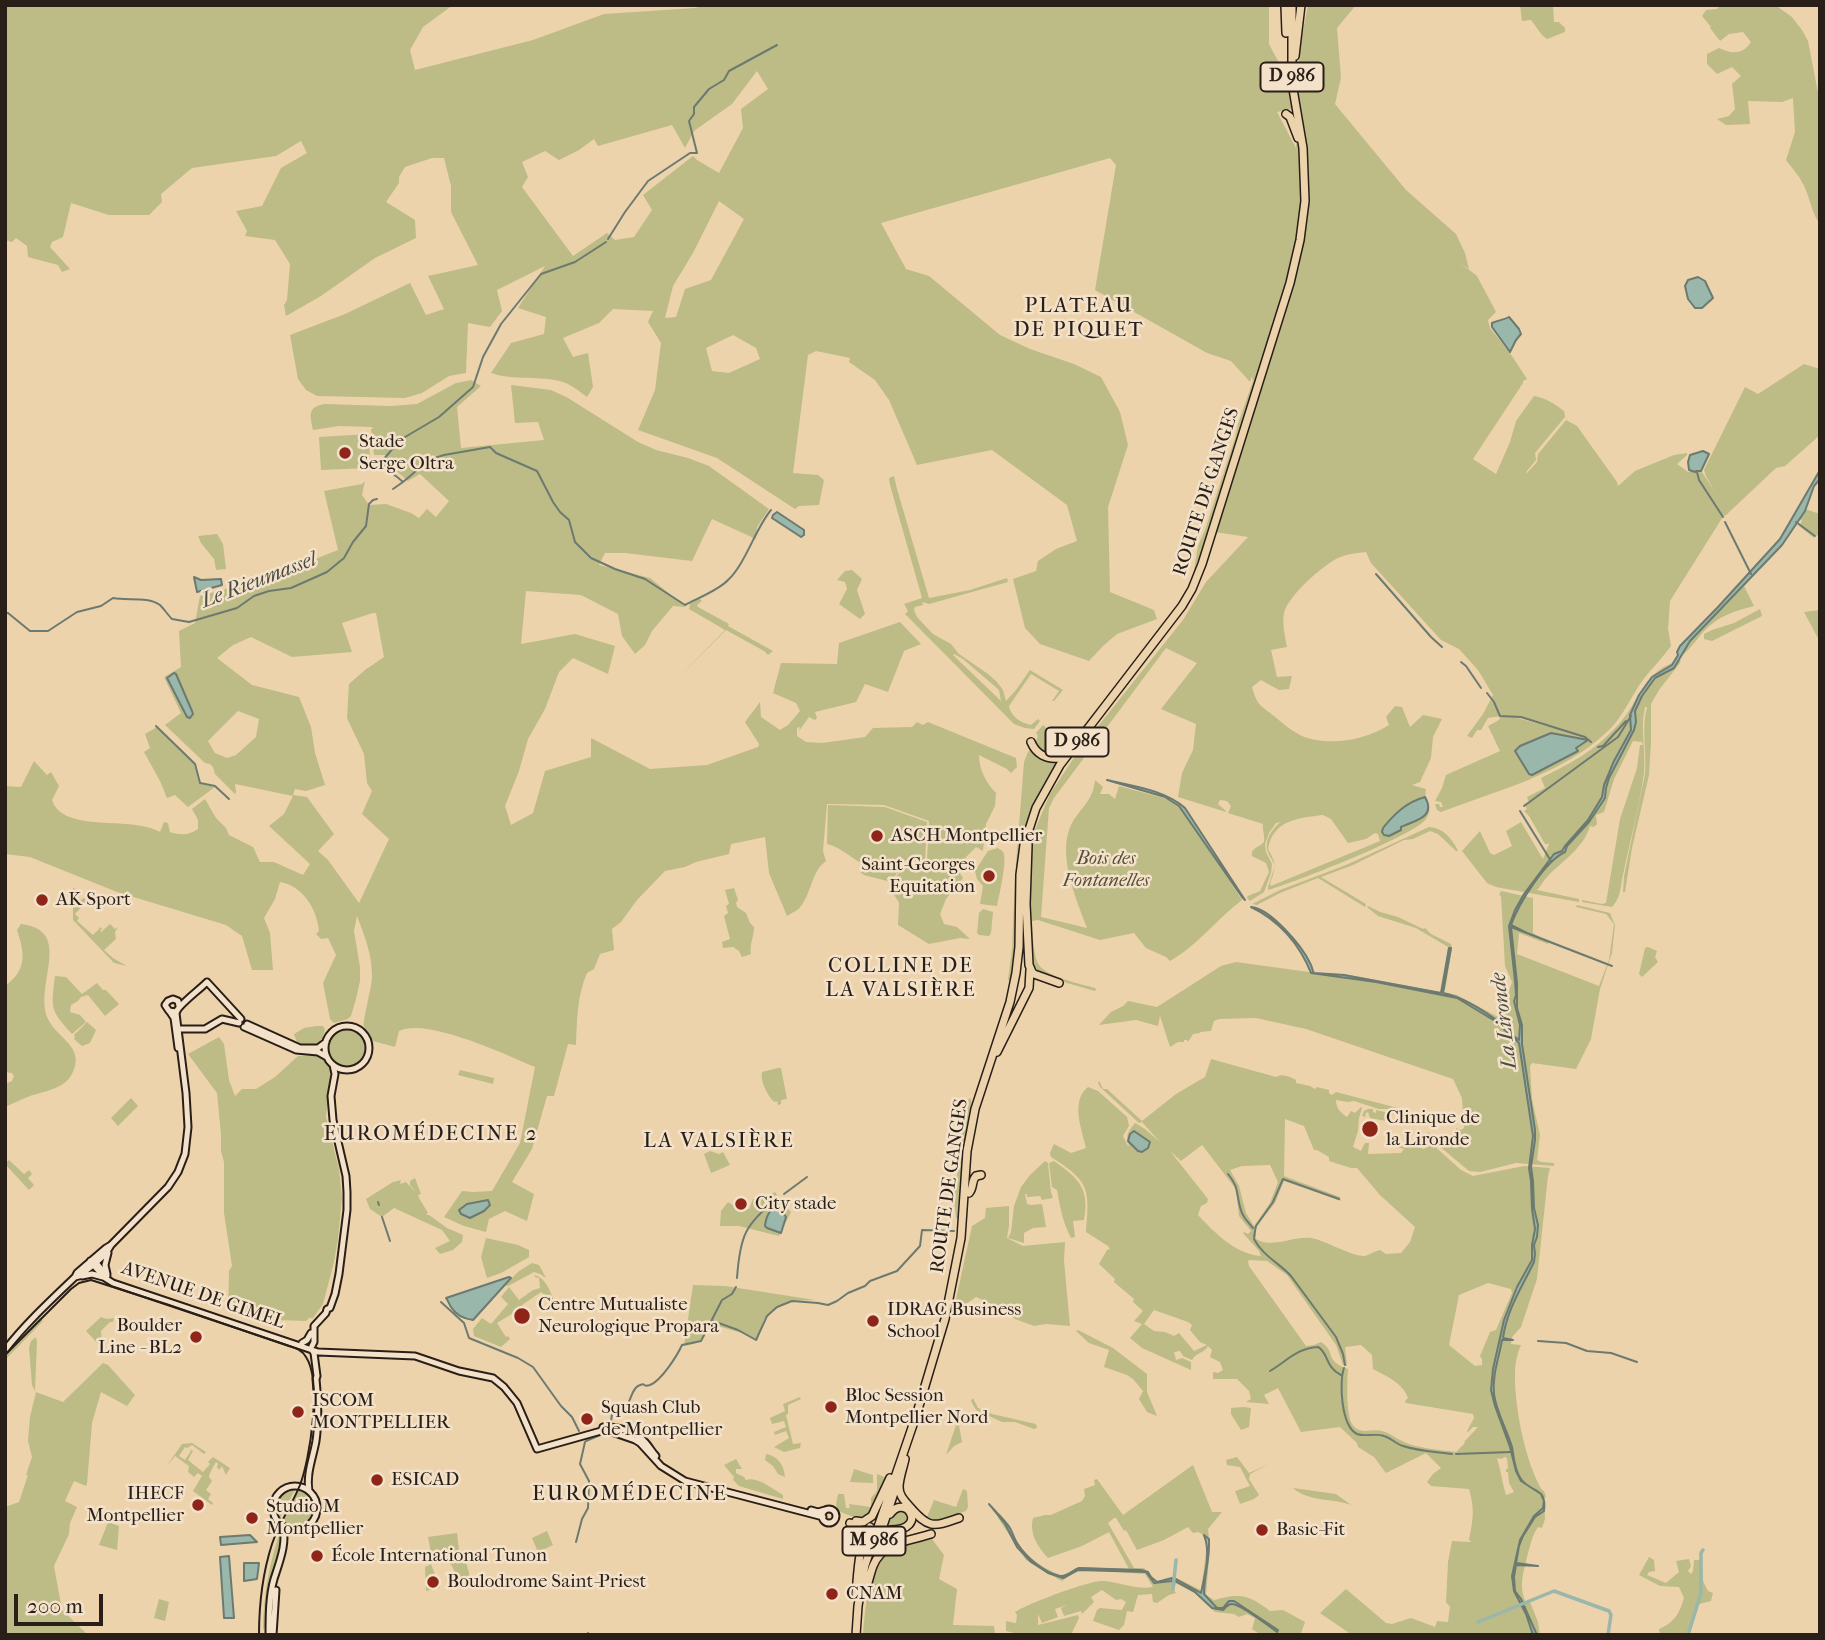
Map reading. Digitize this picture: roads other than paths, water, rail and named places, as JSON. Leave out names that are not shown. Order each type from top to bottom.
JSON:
[{"type":"main road","points":[[1285,5],[1292,83]]},
{"type":"main road","name":"ROUTE DE GANGES","points":[[856,1635],[865,1565],[916,1416],[945,1319],[961,1238],[967,1152],[975,1109],[1015,980],[1019,947],[1021,866],[1027,834],[1036,808],[1055,773],[1182,607],[1198,576],[1284,304],[1300,240],[1305,201],[1303,148],[1292,83],[1297,5]]},
{"type":"main road","name":"ROUTE DE GANGES","points":[[856,1635],[870,1562],[946,1334],[964,1245],[971,1151],[977,1119],[1020,973],[1028,845],[1040,809],[1056,779],[1194,594],[1206,568],[1285,316],[1307,224],[1309,194],[1309,161],[1295,57],[1297,5]]},
{"type":"main road","points":[[1286,114],[1290,117],[1303,148]]},
{"type":"main road","points":[[1031,742],[1041,755],[1053,759],[1061,757],[1111,698]]},
{"type":"main road","name":"D 986","points":[[997,1052],[1029,988],[1026,904],[1028,845]]},
{"type":"main road","points":[[1029,988],[1039,982],[1059,983],[1036,976],[1030,965]]},
{"type":"main road","points":[[170,1012],[187,1002],[207,982],[243,1023],[296,1051],[318,1052],[327,1056]]},
{"type":"main road","points":[[6,1347],[77,1277],[77,1273],[110,1248],[168,1188],[178,1172],[186,1154],[188,1136],[186,1099],[176,1013],[178,1008],[176,1000],[169,1000],[165,1005],[175,1023],[186,1099]]},
{"type":"main road","points":[[179,1029],[205,1030],[222,1019],[243,1023],[300,1048],[317,1048],[326,1042],[333,1031],[342,1027],[356,1028],[366,1037],[369,1049],[365,1061],[356,1068],[345,1070],[333,1065]]},
{"type":"main road","points":[[316,1379],[312,1348],[314,1326],[326,1313],[341,1260],[347,1210],[346,1176],[333,1120],[335,1074],[327,1056],[326,1042]]},
{"type":"main road","points":[[332,1100],[338,1077],[345,1070]]},
{"type":"main road","points":[[969,1193],[974,1179],[981,1175]]},
{"type":"main road","points":[[77,1277],[93,1274],[106,1277],[105,1266],[110,1248]]},
{"type":"main road","name":"AVENUE DE GIMEL","points":[[93,1262],[106,1277],[121,1286],[312,1348]]},
{"type":"main road","name":"AVENUE DE GIMEL","points":[[106,1277],[312,1348]]},
{"type":"main road","points":[[297,1486],[307,1478],[316,1438],[318,1408],[312,1324],[327,1309]]},
{"type":"main road","points":[[302,1343],[311,1333]]},
{"type":"main road","points":[[312,1348],[324,1352],[415,1356],[459,1371],[494,1378],[517,1403],[538,1446]]},
{"type":"main road","points":[[312,1348],[415,1353],[463,1369],[495,1375],[517,1399],[527,1416],[538,1446]]},
{"type":"main road","points":[[315,1361],[324,1352]]},
{"type":"main road","points":[[538,1446],[613,1427],[640,1438],[660,1461],[685,1477],[814,1511],[834,1510],[836,1518],[828,1522],[823,1517],[685,1480],[662,1466],[640,1443],[607,1429]]},
{"type":"main road","name":"M 986","points":[[856,1635],[858,1571],[864,1537],[853,1522],[863,1522],[872,1516],[904,1449]]},
{"type":"main road","name":"M 986","points":[[905,1459],[900,1492],[922,1521],[938,1525],[959,1518]]},
{"type":"main road","points":[[282,1551],[289,1535],[309,1525],[315,1515],[316,1502],[309,1491],[307,1478]]},
{"type":"main road","points":[[271,1635],[271,1607],[285,1535],[275,1516],[274,1502],[282,1490],[290,1486],[309,1491]]},
{"type":"main road","name":"M 986","points":[[884,1524],[895,1508],[901,1506],[908,1509],[912,1517],[911,1524],[904,1529],[891,1530]]},
{"type":"main road","points":[[823,1517],[825,1510]]},
{"type":"main road","points":[[916,1536],[922,1532],[922,1521]]},
{"type":"main road","points":[[282,1525],[295,1530]]},
{"type":"main road","points":[[864,1543],[870,1527]]},
{"type":"main road","points":[[865,1593],[874,1565],[885,1550],[901,1542],[931,1534]]},
{"type":"waterway","name":"Le Rieumassel","points":[[608,239],[648,181],[690,153],[697,153],[689,121],[694,114],[694,107],[709,89],[724,80],[729,71],[777,45]]},
{"type":"waterway","name":"Le Rieumassel","points":[[393,489],[403,482],[388,470],[383,460],[400,440],[439,417],[473,387],[483,357],[501,324],[541,274],[575,262],[606,242]]},
{"type":"waterway","points":[[403,482],[429,460],[490,447],[496,453],[537,471],[553,502],[569,520],[575,542],[591,558],[645,579],[685,605],[728,580],[740,565],[771,510]]},
{"type":"waterway","points":[[1697,472],[1699,480],[1723,517]]},
{"type":"waterway","name":"Le Rieumassel","points":[[5,613],[30,631],[48,631],[77,612],[101,606],[113,598],[155,602],[172,619],[189,622],[237,608],[254,596],[291,588],[327,572],[344,558],[366,526],[369,504],[377,499]]},
{"type":"waterway","points":[[1725,522],[1751,574]]},
{"type":"waterway","points":[[1796,522],[1815,536]]},
{"type":"waterway","points":[[1376,574],[1442,647]]},
{"type":"waterway","points":[[1461,662],[1481,688]]},
{"type":"waterway","points":[[1487,693],[1500,716],[1521,717],[1585,737],[1591,742]]},
{"type":"waterway","points":[[1524,806],[1618,737],[1631,716]]},
{"type":"waterway","points":[[1598,747],[1603,746],[1626,721]]},
{"type":"waterway","points":[[156,726],[195,764],[200,783],[215,786],[229,799]]},
{"type":"waterway","points":[[1520,811],[1551,861]]},
{"type":"waterway","points":[[1228,1174],[1236,1187],[1242,1213],[1253,1228]]},
{"type":"waterway","points":[[784,1194],[807,1177]]},
{"type":"waterway","points":[[1255,1231],[1283,1179],[1339,1199]]},
{"type":"waterway","points":[[737,1278],[740,1251],[746,1232],[758,1216],[777,1199]]},
{"type":"waterway","points":[[382,1217],[390,1241]]},
{"type":"waterway","points":[[713,1321],[756,1340],[767,1316],[777,1307],[792,1301],[828,1305],[870,1281],[897,1271],[920,1246],[922,1230],[954,1231]]},
{"type":"waterway","points":[[1254,1237],[1255,1231]]},
{"type":"waterway","points":[[1254,1239],[1257,1245],[1291,1276],[1336,1337],[1345,1365]]},
{"type":"waterway","points":[[611,1421],[612,1414],[627,1405],[636,1387],[650,1385],[659,1379],[682,1345],[701,1341],[722,1300],[732,1294],[736,1287]]},
{"type":"waterway","points":[[441,1302],[464,1323],[469,1338],[533,1367],[572,1417],[579,1431]]},
{"type":"waterway","points":[[1538,1341],[1566,1343],[1587,1351],[1611,1353],[1637,1362]]},
{"type":"waterway","points":[[1270,1371],[1298,1352],[1318,1347],[1332,1368],[1341,1375]]},
{"type":"waterway","points":[[1344,1368],[1342,1393],[1345,1413],[1357,1434],[1381,1435],[1409,1448],[1452,1454]]},
{"type":"waterway","points":[[586,1441],[605,1433]]},
{"type":"waterway","points":[[576,1542],[588,1508],[589,1481],[580,1464],[585,1442]]},
{"type":"waterway","points":[[1456,1454],[1511,1452]]},
{"type":"waterway","points":[[1688,1635],[1701,1593],[1703,1550]]},
{"type":"waterway","points":[[1173,1589],[1176,1560]]},
{"type":"waterway","points":[[1478,1622],[1554,1591],[1609,1611],[1611,1615],[1608,1635]]},
{"type":"tram line","points":[[5,1355],[71,1289],[79,1283],[91,1280],[303,1353],[311,1368],[313,1383],[311,1439],[300,1485],[278,1529],[269,1555],[262,1589],[259,1635]]},
{"type":"place","name":"Stade Serge Oltra","points":[[345,453]]},
{"type":"place","name":"ASCH Montpellier","points":[[877,836]]},
{"type":"place","name":"Saint-Georges Equitation","points":[[989,876]]},
{"type":"place","name":"AK Sport","points":[[42,900]]},
{"type":"place","name":"Clinique de la Lironde","points":[[1370,1129]]},
{"type":"place","name":"City stade","points":[[741,1204]]},
{"type":"place","name":"Centre Mutualiste Neurologique Propara","points":[[522,1316]]},
{"type":"place","name":"IDRAC Business School","points":[[873,1321]]},
{"type":"place","name":"Boulder Line - BL2","points":[[196,1337]]},
{"type":"place","name":"Bloc Session Montpellier Nord","points":[[831,1407]]},
{"type":"place","name":"ISCOM MONTPELLIER","points":[[298,1412]]},
{"type":"place","name":"Squash Club de Montpellier","points":[[587,1419]]},
{"type":"place","name":"ESICAD","points":[[377,1480]]},
{"type":"place","name":"IHECF Montpellier","points":[[198,1505]]},
{"type":"place","name":"Studio M Montpellier","points":[[252,1518]]},
{"type":"place","name":"Basic-Fit","points":[[1262,1530]]},
{"type":"place","name":"École International Tunon","points":[[317,1556]]},
{"type":"place","name":"Boulodrome Saint-Priest","points":[[433,1582]]},
{"type":"place","name":"CNAM","points":[[832,1594]]},
{"type":"district","name":"PLATEAU DE PIQUET","points":[[1079,319]]},
{"type":"district","name":"COLLINE DE LA VALSIÈRE","points":[[901,979]]},
{"type":"district","name":"EUROMÉDECINE 2","points":[[431,1135]]},
{"type":"district","name":"LA VALSIÈRE","points":[[719,1142]]},
{"type":"district","name":"EUROMÉDECINE","points":[[630,1495]]},
{"type":"park label","name":"Bois des Fontanelles","points":[[1106,870]]},
{"type":"water label","name":"La Lironde","points":[[1505,1021]]}]
